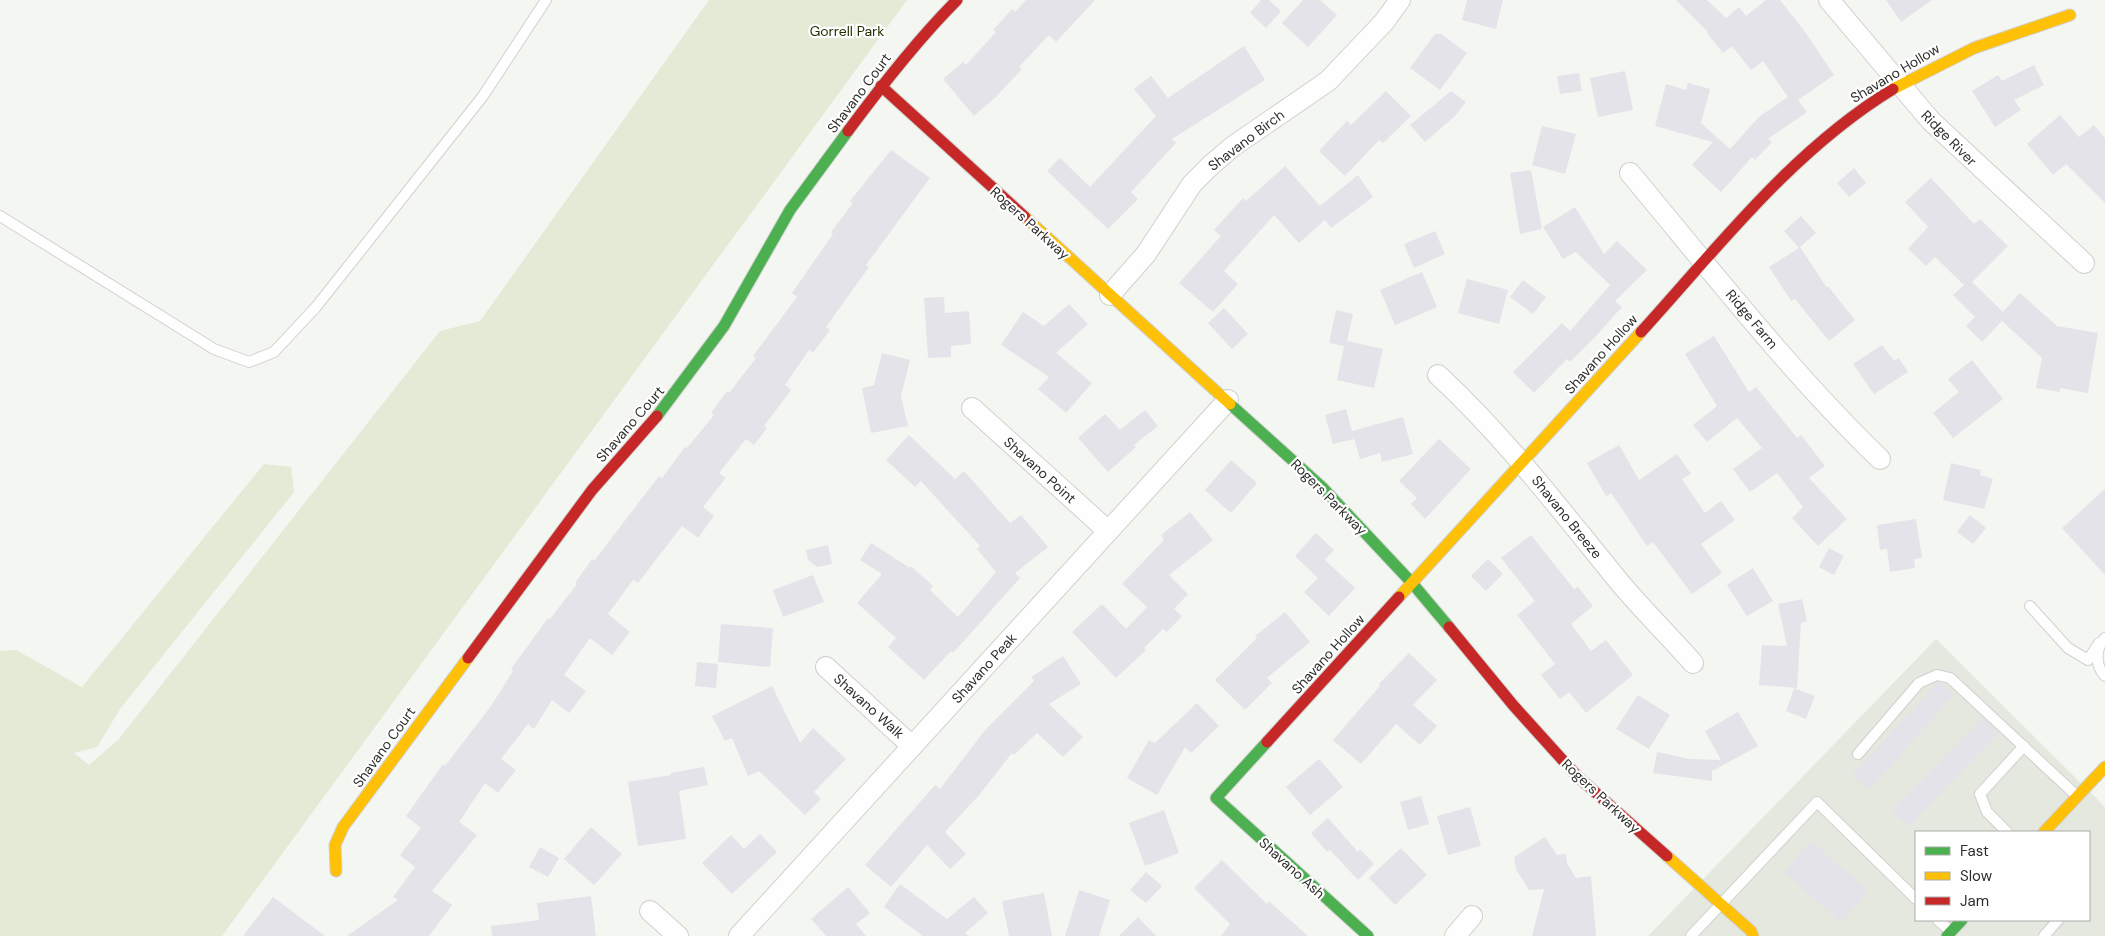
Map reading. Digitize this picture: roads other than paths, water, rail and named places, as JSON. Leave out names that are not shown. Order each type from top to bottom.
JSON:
[{"type":"street","name":"Shavano Court","points":[[336,871],[335,846],[343,827],[592,490],[669,403],[724,326],[790,210],[881,86],[928,29],[957,0]]},
{"type":"street","name":"Shavano Birch","points":[[1110,295],[1146,254],[1192,184],[1232,147],[1328,81],[1384,22],[1400,0]]},
{"type":"street","name":"Ridge River","points":[[1829,0],[1899,85],[1964,155],[2084,263]]},
{"type":"street","name":"Shavano Hollow","points":[[1216,798],[1769,191],[1828,135],[1878,98],[1929,67],[1985,42],[2070,15]]},
{"type":"street","name":"Rogers Parkway","points":[[881,86],[1322,487],[1412,583],[1513,705],[1577,776],[1757,934]]},
{"type":"street","name":"Ridge Farm","points":[[1630,173],[1796,372],[1834,414],[1880,459]]},
{"type":"street","name":"Shavano Breeze","points":[[1438,375],[1469,404],[1522,462],[1623,585],[1693,663]]},
{"type":"street","name":"Shavano Peak","points":[[739,936],[1228,400]]},
{"type":"street","name":"Shavano Point","points":[[972,408],[1108,531]]},
{"type":"street","name":"Shavano Walk","points":[[826,667],[912,746]]},
{"type":"street","points":[[2045,831],[2105,766]]},
{"type":"street","name":"Shavano Ash","points":[[1216,798],[1368,936]]},
{"type":"street","points":[[650,911],[678,936]]},
{"type":"street","points":[[1455,936],[1472,916]]},
{"type":"street","points":[[1949,934],[1961,921]]},
{"type":"lane","points":[[0,216],[214,349],[249,362],[274,352],[316,307],[483,96],[546,0]]},
{"type":"lane","points":[[2030,606],[2068,648],[2088,660],[2102,640]]},
{"type":"lane","points":[[2102,640],[2097,657],[2099,670],[2105,676]]},
{"type":"lane","points":[[1858,754],[1920,684],[1937,675],[1950,678],[2077,796]]},
{"type":"lane","points":[[2006,831],[1987,812],[1980,794],[2024,746]]},
{"type":"lane","points":[[1691,936],[1817,802],[1915,898]]},
{"type":"lane","points":[[1939,921],[1949,934]]},
{"type":"lane","points":[[2044,936],[2057,921]]},
{"type":"park label","name":"Gorrell Park","points":[[847,31]]}]
